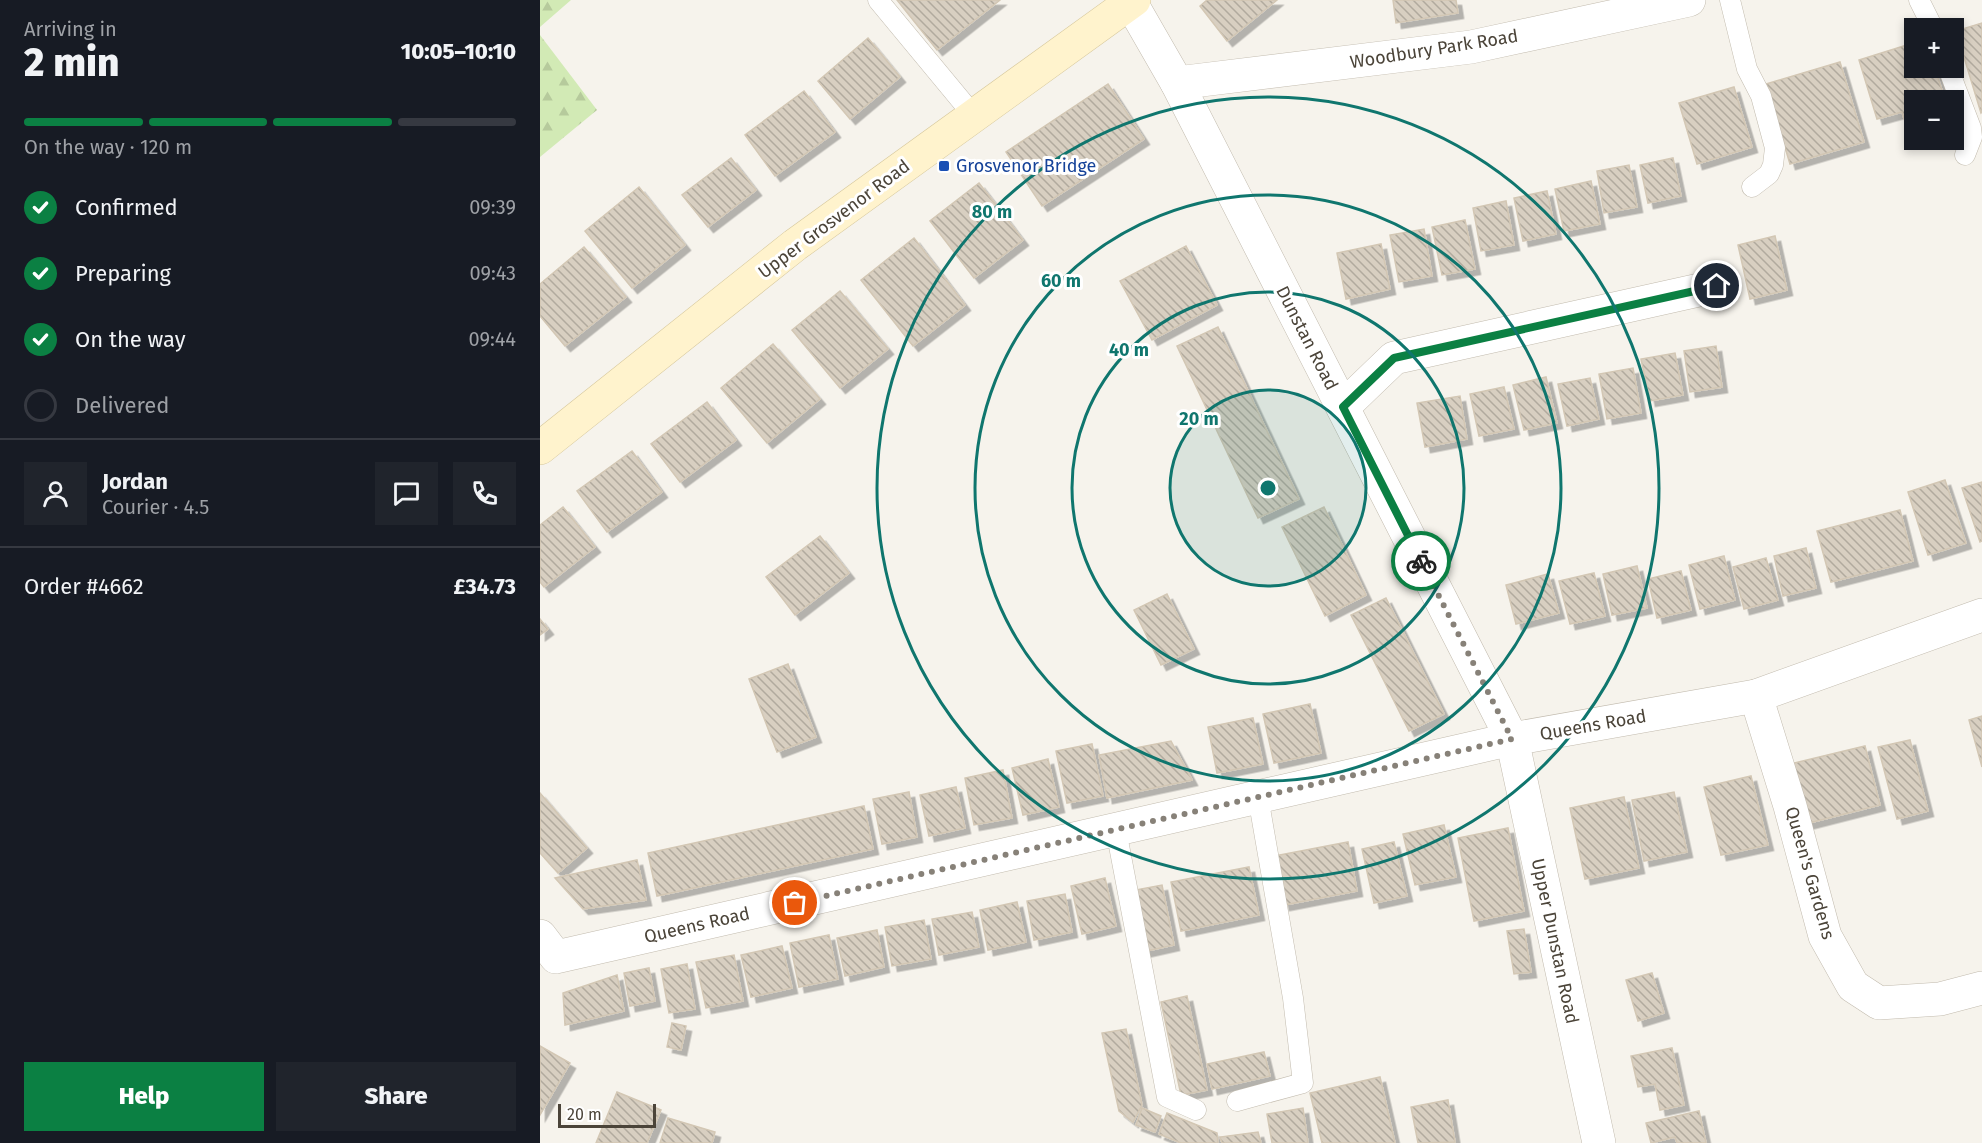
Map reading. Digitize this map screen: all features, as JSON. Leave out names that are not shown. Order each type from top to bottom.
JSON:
[{"type":"street","name":"Woodbury Park Road","points":[[1177,84],[1471,47],[1689,0]]},
{"type":"street","name":"Upper Grosvenor Road","points":[[540,448],[795,245],[1132,1]]},
{"type":"street","name":"Dunstan Road","points":[[1132,1],[1177,84],[1512,739]]},
{"type":"street","points":[[1343,407],[1394,358],[1717,286]]},
{"type":"street","name":"Queens Road","points":[[545,957],[1512,739],[1756,696],[1982,615]]},
{"type":"street","name":"Queen's Gardens","points":[[1756,696],[1790,806],[1825,936],[1853,986],[1879,1003],[1940,999],[1982,988]]},
{"type":"street","name":"Upper Dunstan Road","points":[[1512,739],[1599,1143]]},
{"type":"lane","points":[[878,0],[974,116]]},
{"type":"lane","points":[[1730,0],[1747,69],[1761,96],[1775,148],[1773,165],[1769,174],[1752,187]]},
{"type":"lane","points":[[1919,0],[1928,18]]},
{"type":"lane","points":[[1952,78],[1971,128],[1972,137],[1965,155]]},
{"type":"lane","points":[[1237,1101],[1303,1083],[1293,998],[1258,797]]},
{"type":"lane","points":[[1116,830],[1167,1096],[1196,1110]]},
{"type":"green space","points":[[540,0],[571,0],[540,27]]},
{"type":"green space","points":[[540,35],[597,110],[540,157]]},
{"type":"building","points":[[897,0],[1000,0],[937,50]]},
{"type":"building","points":[[1207,0],[1277,0],[1227,41],[1200,6]]},
{"type":"building","points":[[1393,0],[1456,0],[1458,13],[1396,23]]},
{"type":"building","points":[[1982,23],[1981,113],[1964,57],[1964,29]]},
{"type":"building","points":[[868,38],[900,77],[850,119],[818,81]]},
{"type":"building","points":[[1904,46],[1904,78],[1938,78],[1942,90],[1904,90],[1904,118],[1902,112],[1877,119],[1859,60]]},
{"type":"building","points":[[1840,62],[1864,142],[1790,164],[1766,84]]},
{"type":"building","points":[[1108,84],[1144,139],[1042,206],[1006,152]]},
{"type":"building","points":[[1734,87],[1752,147],[1697,164],[1679,103]]},
{"type":"building","points":[[804,91],[835,132],[775,176],[745,135]]},
{"type":"building","points":[[731,158],[756,190],[708,227],[682,195]]},
{"type":"building","points":[[1673,158],[1681,196],[1648,203],[1640,165]]},
{"type":"building","points":[[1629,165],[1637,207],[1604,213],[1597,171]]},
{"type":"building","points":[[1591,181],[1600,224],[1564,231],[1555,189]]},
{"type":"building","points":[[979,183],[1023,240],[974,278],[930,221]]},
{"type":"building","points":[[639,187],[685,245],[632,288],[585,231]]},
{"type":"building","points":[[1547,191],[1556,234],[1523,241],[1514,198]]},
{"type":"building","points":[[1506,201],[1514,245],[1481,251],[1473,208]]},
{"type":"building","points":[[1465,220],[1475,269],[1442,275],[1432,227]]},
{"type":"building","points":[[1424,229],[1432,276],[1399,282],[1390,235]]},
{"type":"building","points":[[1775,236],[1787,290],[1750,299],[1738,245]]},
{"type":"building","points":[[914,238],[965,305],[913,346],[861,280]]},
{"type":"building","points":[[1381,244],[1390,289],[1346,299],[1337,253]]},
{"type":"building","points":[[1186,246],[1217,305],[1152,340],[1120,281]]},
{"type":"building","points":[[584,247],[626,297],[565,346],[540,316],[540,284]]},
{"type":"building","points":[[840,291],[888,349],[840,388],[792,330]]},
{"type":"building","points":[[1218,327],[1299,499],[1258,518],[1177,346]]},
{"type":"building","points":[[773,344],[820,399],[767,443],[721,388]]},
{"type":"building","points":[[1716,346],[1722,387],[1690,392],[1684,351]]},
{"type":"building","points":[[1675,353],[1683,395],[1650,401],[1641,359]]},
{"type":"building","points":[[1633,368],[1641,413],[1607,419],[1599,374]]},
{"type":"building","points":[[1546,377],[1557,423],[1524,430],[1513,385]]},
{"type":"building","points":[[1590,378],[1599,419],[1567,426],[1558,384]]},
{"type":"building","points":[[1504,387],[1514,429],[1479,436],[1470,394]]},
{"type":"building","points":[[1460,396],[1467,439],[1425,447],[1417,403]]},
{"type":"building","points":[[707,402],[736,440],[680,482],[651,444]]},
{"type":"building","points":[[632,451],[662,492],[607,532],[577,491]]},
{"type":"building","points":[[1945,480],[1966,543],[1928,555],[1908,492]]},
{"type":"building","points":[[1982,482],[1982,541],[1980,542],[1962,488]]},
{"type":"building","points":[[563,507],[595,547],[544,587],[540,582],[540,525]]},
{"type":"building","points":[[1324,507],[1366,595],[1325,616],[1282,527]]},
{"type":"building","points":[[1900,510],[1913,561],[1831,582],[1817,531]]},
{"type":"building","points":[[820,536],[849,573],[795,615],[766,577]]},
{"type":"building","points":[[1806,548],[1816,588],[1783,596],[1774,556]]},
{"type":"building","points":[[1724,556],[1735,600],[1700,609],[1689,565]]},
{"type":"building","points":[[1766,558],[1778,600],[1744,609],[1733,567]]},
{"type":"building","points":[[1637,566],[1647,608],[1612,615],[1603,574]]},
{"type":"building","points":[[1681,571],[1691,610],[1657,618],[1648,579]]},
{"type":"building","points":[[1594,573],[1605,616],[1570,624],[1559,581]]},
{"type":"building","points":[[1548,574],[1559,613],[1516,624],[1506,585]]},
{"type":"building","points":[[1167,594],[1194,649],[1161,665],[1134,610]]},
{"type":"building","points":[[1386,598],[1444,714],[1409,731],[1351,615]]},
{"type":"building","points":[[540,619],[548,629],[540,635]]},
{"type":"building","points":[[788,664],[816,737],[777,752],[749,679]]},
{"type":"building","points":[[1310,704],[1321,753],[1274,763],[1263,714]]},
{"type":"building","points":[[1982,716],[1982,767],[1969,720]]},
{"type":"building","points":[[1253,718],[1263,764],[1217,773],[1208,727]]},
{"type":"building","points":[[1910,740],[1928,811],[1897,819],[1878,747]]},
{"type":"building","points":[[1171,741],[1192,780],[1107,798],[1099,755]]},
{"type":"building","points":[[1092,744],[1103,796],[1067,803],[1056,751]]},
{"type":"building","points":[[1865,746],[1880,805],[1805,824],[1790,764]]},
{"type":"building","points":[[1048,759],[1059,807],[1023,815],[1012,768]]},
{"type":"building","points":[[1003,770],[1012,818],[974,825],[965,778]]},
{"type":"building","points":[[1751,776],[1768,845],[1721,855],[1704,787]]},
{"type":"building","points":[[956,787],[965,828],[929,836],[920,795]]},
{"type":"building","points":[[909,792],[917,837],[882,844],[873,799]]},
{"type":"building","points":[[1674,792],[1687,852],[1644,861],[1632,800]]},
{"type":"building","points":[[540,793],[587,848],[558,873],[540,853]]},
{"type":"building","points":[[1624,797],[1639,868],[1585,879],[1570,808]]},
{"type":"building","points":[[864,806],[873,849],[657,896],[648,853]]},
{"type":"building","points":[[1444,825],[1456,877],[1415,885],[1403,834]]},
{"type":"building","points":[[1508,828],[1524,911],[1474,921],[1458,838]]},
{"type":"building","points":[[1348,842],[1357,891],[1284,905],[1274,856]]},
{"type":"building","points":[[1394,842],[1407,896],[1374,903],[1362,849]]},
{"type":"building","points":[[637,860],[646,900],[583,909],[555,878]]},
{"type":"building","points":[[1249,867],[1259,915],[1181,931],[1171,882]]},
{"type":"building","points":[[1105,878],[1116,926],[1082,934],[1071,886]]},
{"type":"building","points":[[1162,885],[1174,945],[1142,952],[1130,891]]},
{"type":"building","points":[[1065,894],[1072,932],[1034,940],[1027,901]]},
{"type":"building","points":[[1017,902],[1026,942],[988,950],[980,910]]},
{"type":"building","points":[[972,912],[979,947],[939,955],[932,919]]},
{"type":"building","points":[[924,920],[931,959],[892,966],[885,927]]},
{"type":"building","points":[[1524,929],[1531,972],[1514,974],[1507,931]]},
{"type":"building","points":[[877,930],[884,967],[845,976],[837,938]]},
{"type":"building","points":[[829,935],[838,979],[799,987],[790,943]]},
{"type":"building","points":[[782,946],[792,988],[751,997],[741,955]]},
{"type":"building","points":[[734,955],[743,1001],[706,1008],[696,962]]},
{"type":"building","points":[[687,964],[695,1009],[669,1013],[661,969]]},
{"type":"building","points":[[649,968],[655,1001],[630,1006],[624,973]]},
{"type":"building","points":[[1652,973],[1664,1013],[1638,1021],[1626,980]]},
{"type":"building","points":[[617,975],[624,1011],[565,1025],[563,993]]},
{"type":"building","points":[[1187,996],[1207,1090],[1181,1095],[1161,1002]]},
{"type":"building","points":[[672,1023],[686,1026],[681,1050],[667,1047]]},
{"type":"building","points":[[1126,1029],[1142,1105],[1133,1122],[1119,1111],[1102,1033]]},
{"type":"building","points":[[540,1046],[570,1063],[540,1115]]},
{"type":"building","points":[[1672,1048],[1684,1105],[1660,1110],[1655,1084],[1638,1087],[1631,1056]]},
{"type":"building","points":[[1264,1052],[1270,1076],[1212,1089],[1207,1064]]},
{"type":"building","points":[[1380,1077],[1395,1143],[1322,1143],[1310,1093]]},
{"type":"building","points":[[617,1092],[661,1110],[647,1143],[596,1143]]},
{"type":"building","points":[[1448,1100],[1455,1142],[1418,1143],[1411,1107]]},
{"type":"building","points":[[1142,1108],[1161,1116],[1155,1132],[1136,1125]]},
{"type":"building","points":[[1303,1108],[1308,1143],[1272,1143],[1267,1114]]},
{"type":"building","points":[[1699,1111],[1706,1143],[1677,1143],[1675,1137],[1651,1143],[1646,1123]]},
{"type":"building","points":[[1167,1113],[1217,1133],[1218,1143],[1181,1143],[1159,1134]]},
{"type":"building","points":[[668,1118],[715,1132],[712,1143],[660,1143]]},
{"type":"building","points":[[1258,1132],[1261,1143],[1222,1143],[1220,1137]]},
{"type":"way so far","points":[[795,903],[1512,739],[1421,561]]},
{"type":"place","name":"Grosvenor Bridge","points":[[944,166]]},
{"type":"route","points":[[1421,561],[1343,407],[1394,358],[1717,286]]}]
